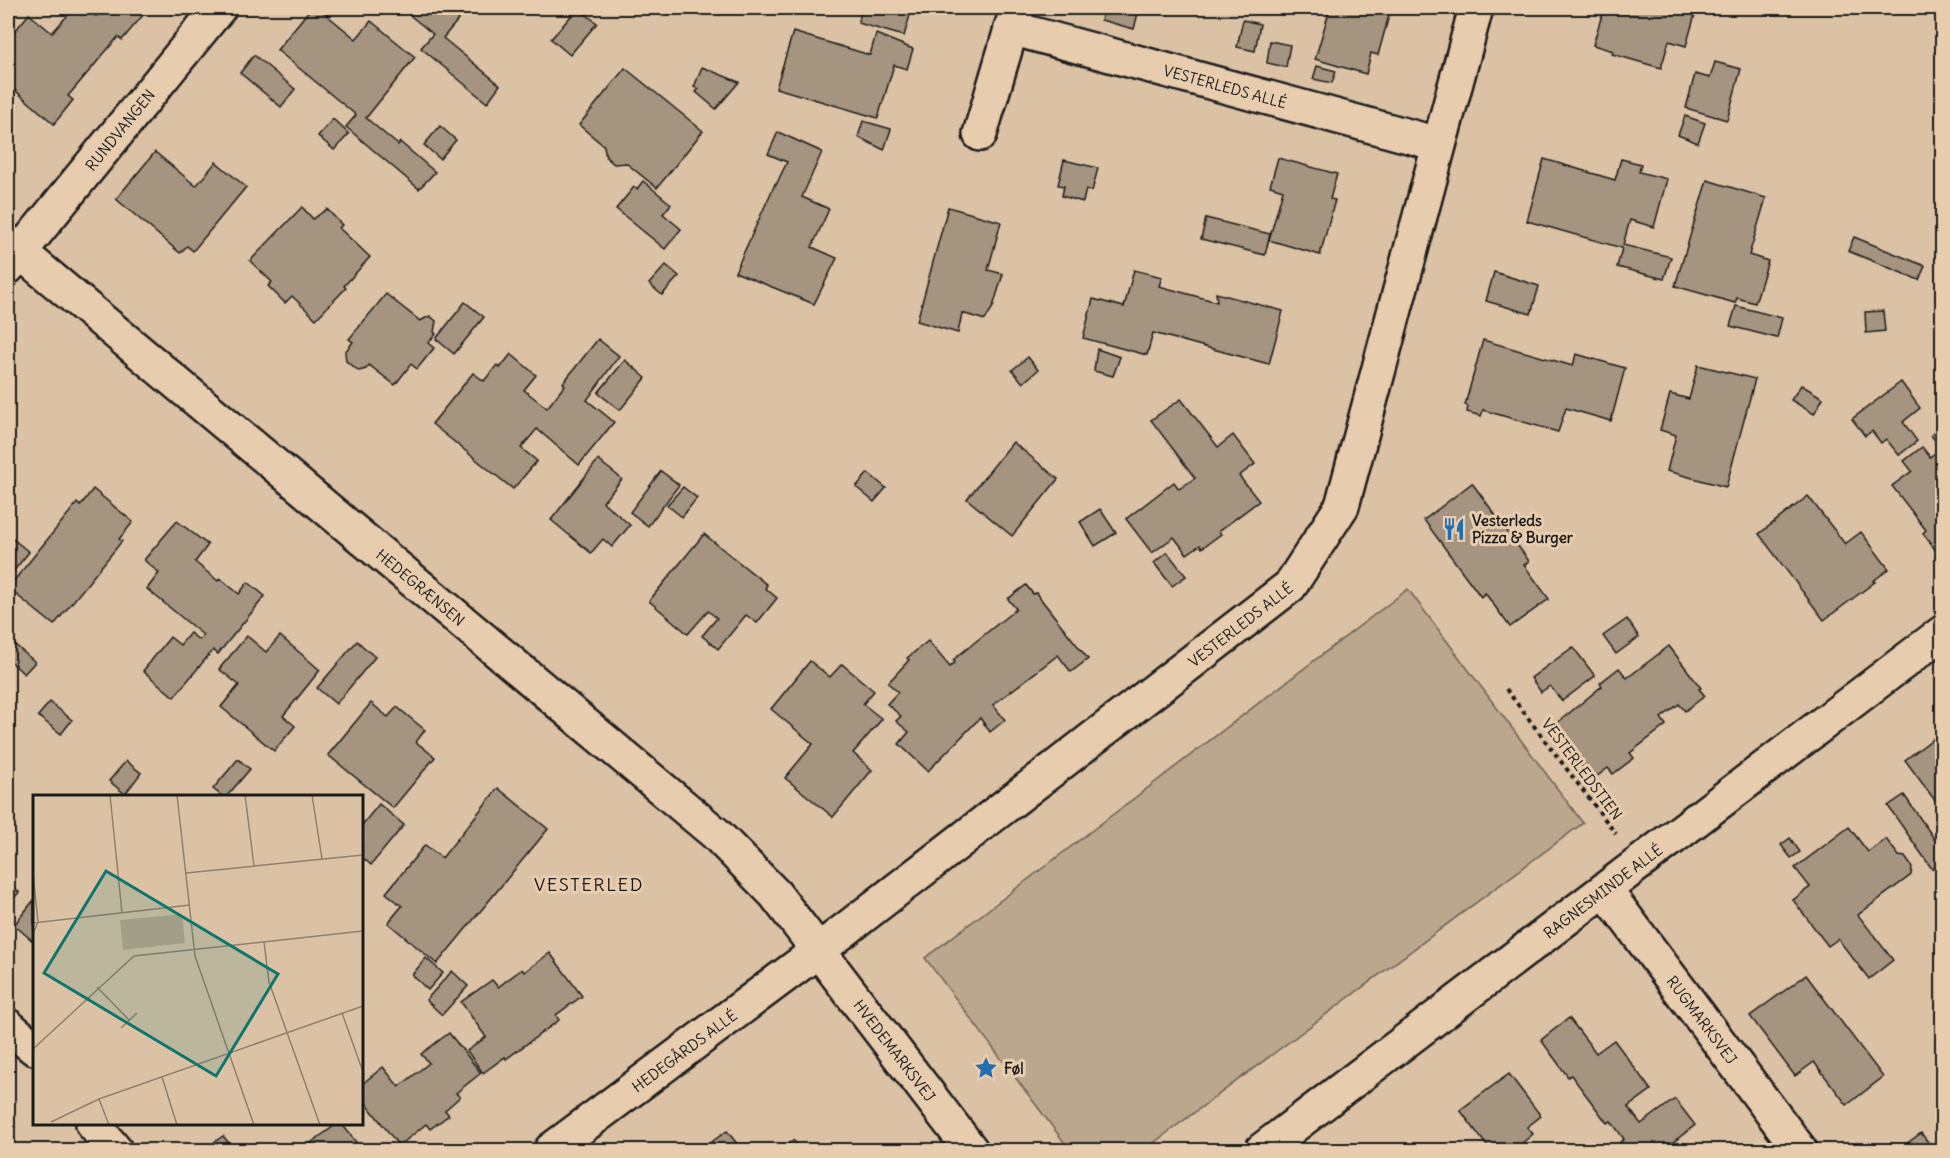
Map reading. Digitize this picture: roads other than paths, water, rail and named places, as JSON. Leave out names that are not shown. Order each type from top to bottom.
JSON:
[{"type":"street","name":"RUNDVANGEN","points":[[12,253],[219,8]]},
{"type":"street","name":"VESTERLEDS ALLÉ","points":[[819,950],[1290,586],[1342,506],[1476,8]]},
{"type":"street","name":"VESTERLEDS ALLÉ","points":[[980,134],[1015,18],[1438,144]]},
{"type":"street","name":"HEDEGRÆNSEN","points":[[12,253],[715,833],[775,894],[819,950]]},
{"type":"street","name":"RAGNESMINDE ALLÉ","points":[[1262,1150],[1942,633]]},
{"type":"street","name":"RUGMARKSVEJ","points":[[1605,890],[1800,1150]]},
{"type":"street","name":"HEDEGÅRDS ALLÉ","points":[[550,1150],[819,950]]},
{"type":"street","name":"HVEDEMARKSVEJ","points":[[819,950],[971,1150]]},
{"type":"street","points":[[8,1026],[33,1047]]},
{"type":"street","points":[[94,1125],[115,1150]]},
{"type":"place","name":"Vesterleds Pizza & Burger","points":[[1454,529]]},
{"type":"place","name":"Føl","points":[[986,1068]]},
{"type":"district","name":"VESTERLED","points":[[589,884]]}]
